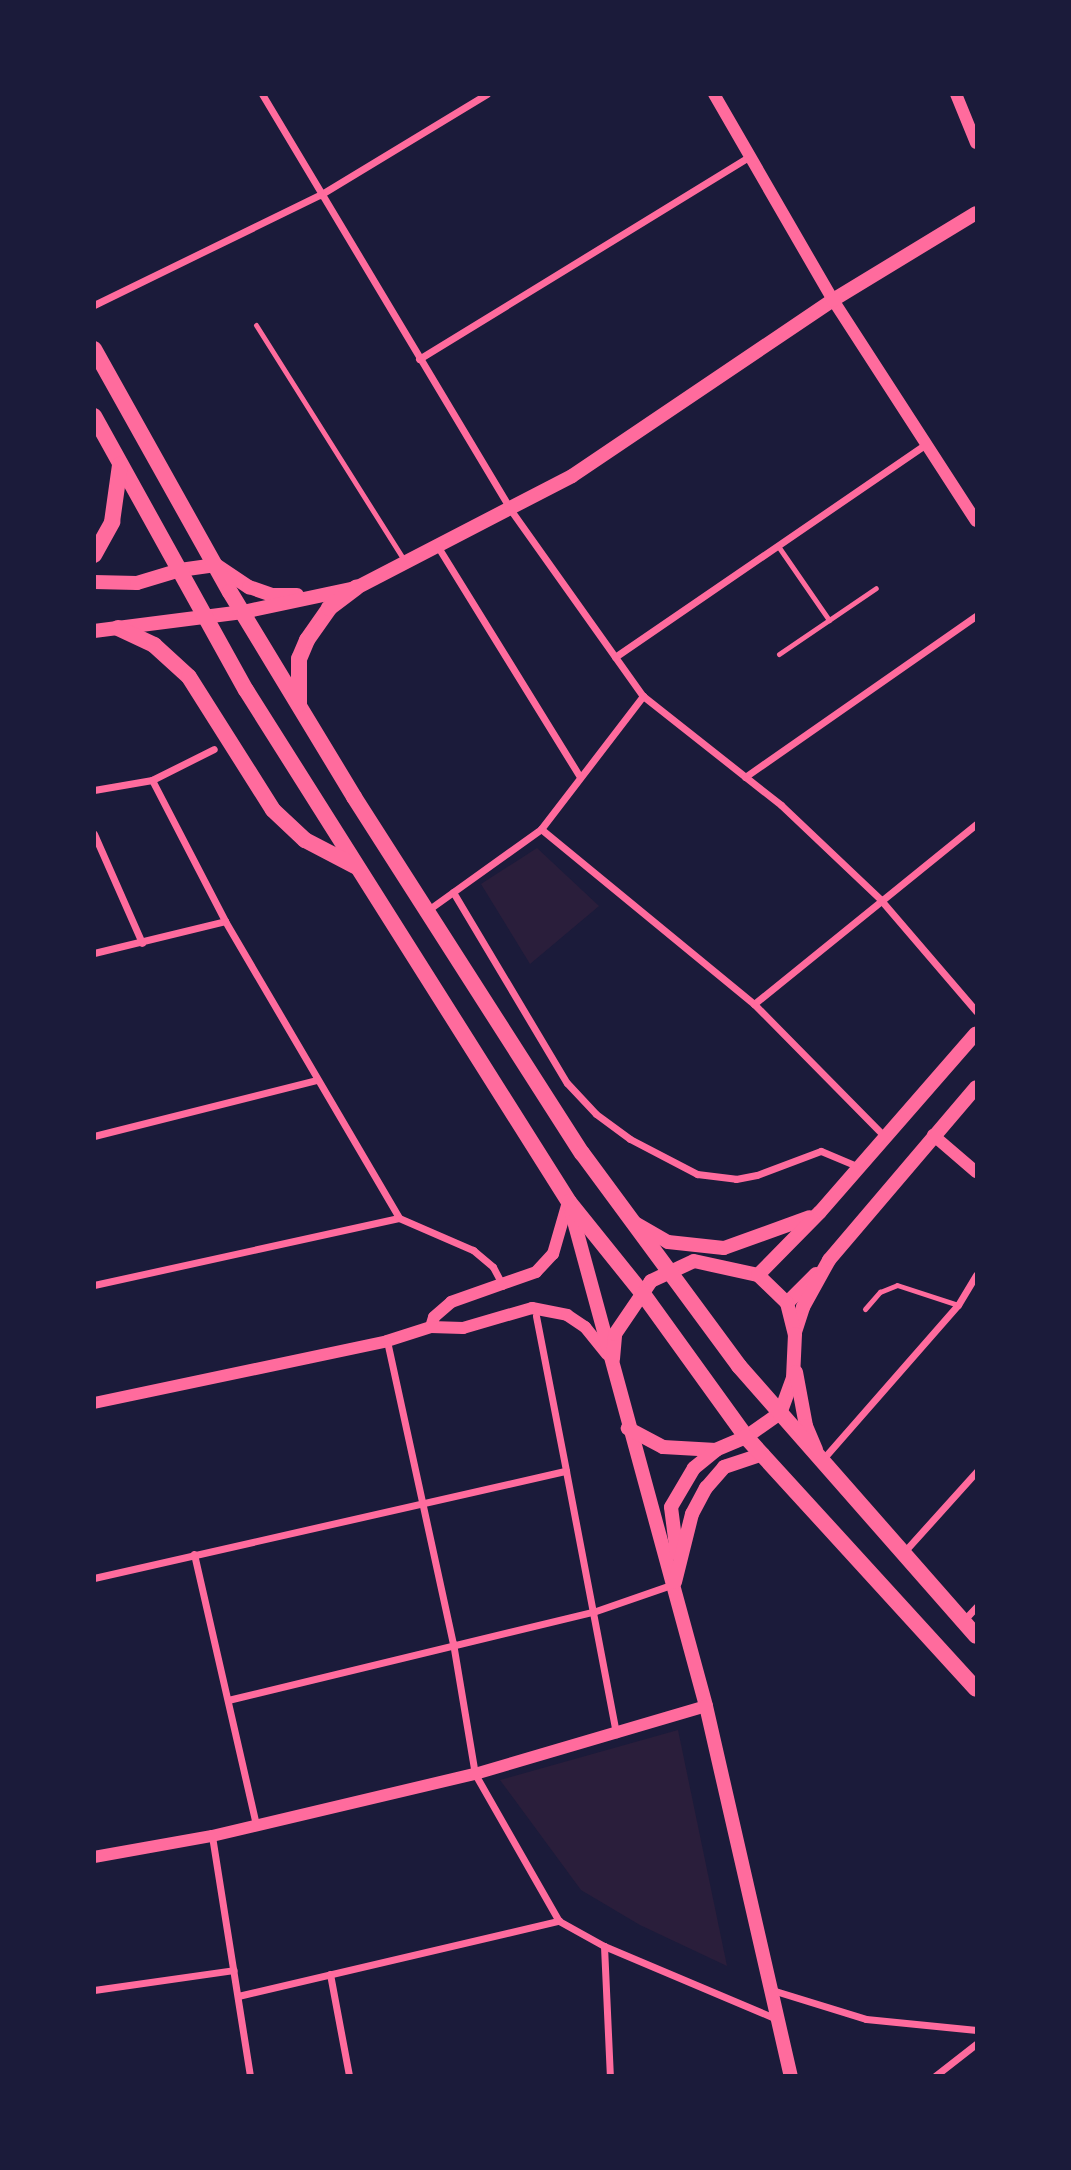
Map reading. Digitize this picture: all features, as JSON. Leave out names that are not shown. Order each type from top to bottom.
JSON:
[{"type":"main road","points":[[299,706],[299,659],[307,640],[329,608],[361,586],[405,562],[572,476],[833,300],[976,213]]},
{"type":"main road","points":[[94,349],[299,706],[582,1153],[712,1333],[976,1636]]},
{"type":"main road","points":[[94,416],[205,615],[356,867],[569,1202],[643,1294],[746,1437],[976,1689]]},
{"type":"main road","points":[[94,555],[116,507],[120,462]]},
{"type":"main road","points":[[94,582],[137,583],[180,570],[216,565],[248,587],[272,595],[298,595],[361,586]]},
{"type":"main road","points":[[94,631],[243,612],[361,586]]},
{"type":"main road","points":[[118,628],[154,645],[189,677],[273,810],[305,840],[356,867]]},
{"type":"main road","points":[[758,1275],[860,1168],[976,1033]]},
{"type":"main road","points":[[787,1303],[829,1260],[976,1087]]},
{"type":"main road","points":[[569,1202],[608,1356],[706,1706],[791,2076]]},
{"type":"main road","points":[[630,1220],[668,1242],[724,1248],[787,1228],[820,1212]]},
{"type":"main road","points":[[795,1334],[803,1307],[829,1260]]},
{"type":"main road","points":[[612,1370],[615,1334],[651,1281],[694,1261],[758,1275],[787,1303],[795,1334],[795,1360],[806,1426],[822,1460]]},
{"type":"main road","points":[[678,1563],[671,1507],[694,1468],[716,1450],[746,1437],[780,1413],[795,1360]]},
{"type":"main road","points":[[628,1428],[663,1447],[716,1450]]},
{"type":"main road","points":[[674,1584],[692,1514],[706,1488],[724,1467],[763,1454]]},
{"type":"street","points":[[262,94],[510,509],[643,696],[745,777],[880,899],[976,1011]]},
{"type":"street","points":[[94,305],[320,195],[487,94]]},
{"type":"street","points":[[714,94],[833,300],[976,521]]},
{"type":"street","points":[[956,94],[976,143]]},
{"type":"street","points":[[419,359],[749,157]]},
{"type":"street","points":[[615,657],[926,444]]},
{"type":"street","points":[[438,547],[580,778]]},
{"type":"street","points":[[745,777],[976,616]]},
{"type":"street","points":[[427,911],[541,829],[643,696]]},
{"type":"street","points":[[94,790],[152,780],[214,749]]},
{"type":"street","points":[[152,780],[225,921],[399,1218]]},
{"type":"street","points":[[754,1004],[880,899],[976,824]]},
{"type":"street","points":[[541,829],[754,1004],[886,1138]]},
{"type":"street","points":[[94,834],[142,943]]},
{"type":"street","points":[[453,892],[567,1083],[596,1114],[630,1139],[697,1174],[736,1178],[757,1175],[821,1151],[860,1168]]},
{"type":"street","points":[[94,953],[225,921]]},
{"type":"street","points":[[94,1136],[317,1080]]},
{"type":"street","points":[[933,1135],[976,1172]]},
{"type":"street","points":[[432,1327],[434,1317],[452,1302],[536,1272],[553,1254],[569,1202]]},
{"type":"street","points":[[94,1285],[399,1218],[473,1250],[493,1267],[503,1286]]},
{"type":"street","points":[[822,1460],[958,1305],[976,1275]]},
{"type":"street","points":[[94,1403],[387,1341],[432,1327],[463,1328],[532,1308],[545,1309],[585,1326],[608,1356]]},
{"type":"street","points":[[536,1316],[616,1734]]},
{"type":"street","points":[[387,1341],[453,1643],[475,1774],[559,1921],[604,1946],[779,2020]]},
{"type":"street","points":[[94,1578],[566,1471]]},
{"type":"street","points":[[903,1553],[976,1472]]},
{"type":"street","points":[[194,1554],[256,1825]]},
{"type":"street","points":[[228,1700],[453,1643],[593,1612],[674,1584]]},
{"type":"street","points":[[963,1621],[976,1607]]},
{"type":"street","points":[[94,1857],[212,1836],[475,1774],[706,1706]]},
{"type":"street","points":[[212,1836],[250,2076]]},
{"type":"street","points":[[238,1996],[559,1921]]},
{"type":"street","points":[[604,1946],[610,2076]]},
{"type":"street","points":[[94,1990],[234,1970]]},
{"type":"street","points":[[330,1974],[349,2076]]},
{"type":"street","points":[[771,1990],[866,2019],[976,2030]]},
{"type":"street","points":[[935,2076],[976,2044]]},
{"type":"lane","points":[[256,324],[405,562]]},
{"type":"lane","points":[[778,546],[829,620]]},
{"type":"lane","points":[[779,654],[876,587]]},
{"type":"lane","points":[[865,1309],[880,1292],[897,1285],[958,1305]]},
{"type":"shaded area","points":[[537,848],[599,906],[530,964],[481,884]]},
{"type":"shaded area","points":[[678,1730],[727,1966],[640,1925],[581,1890],[500,1780]]}]
